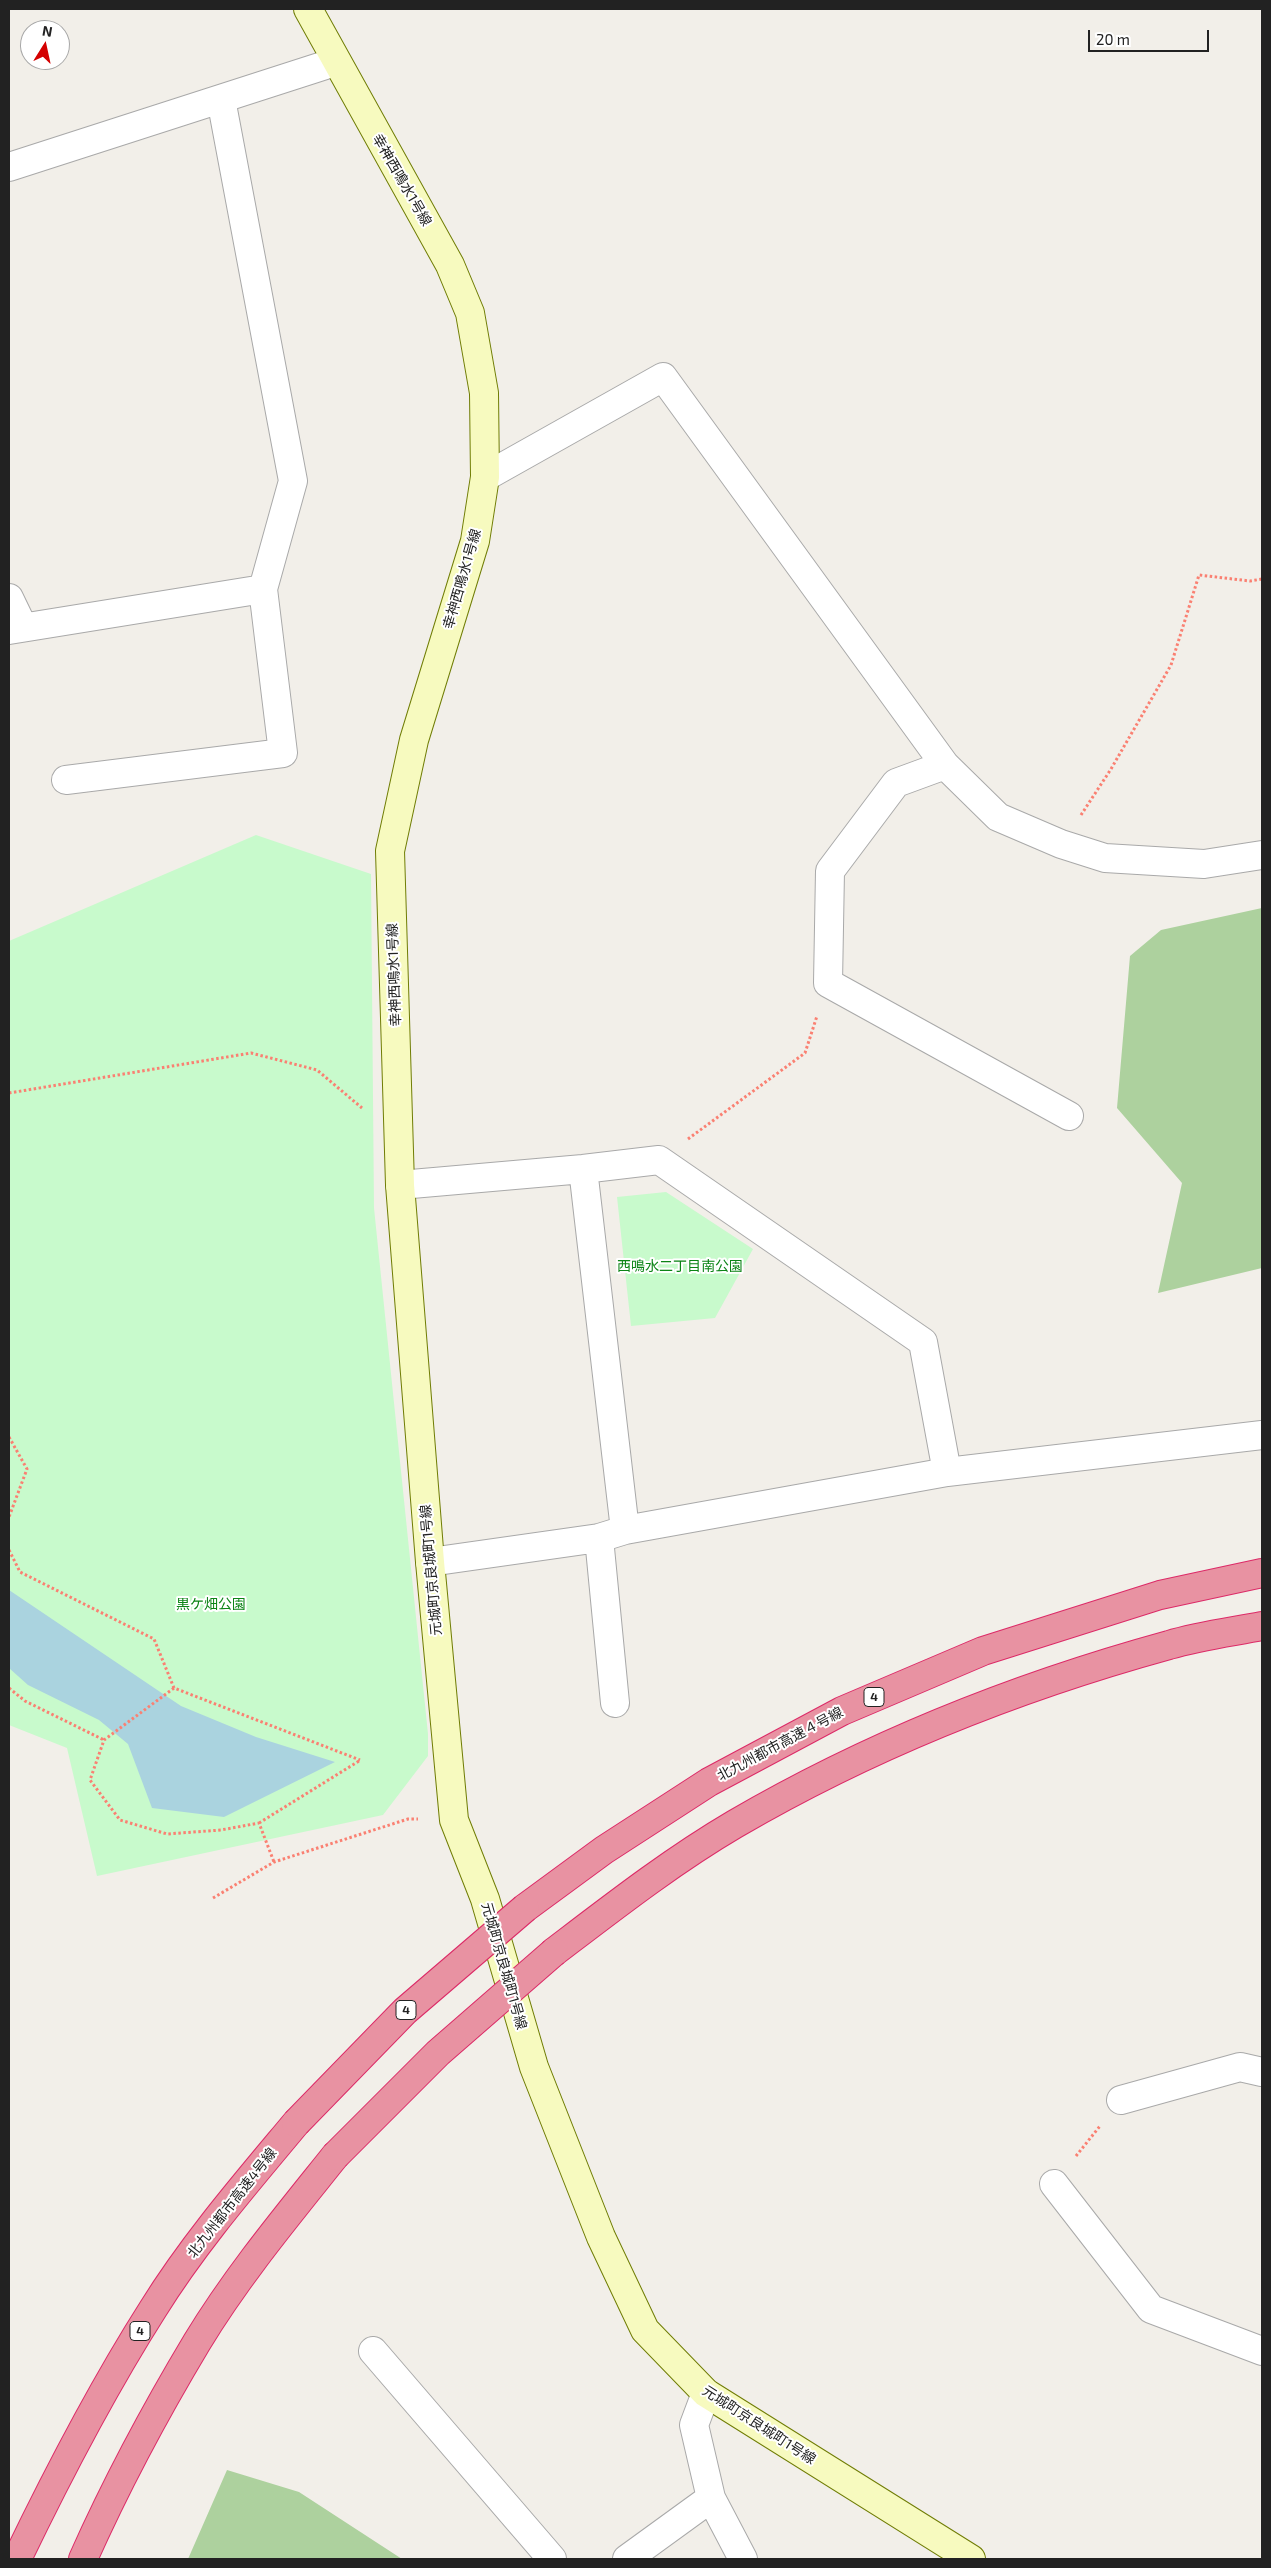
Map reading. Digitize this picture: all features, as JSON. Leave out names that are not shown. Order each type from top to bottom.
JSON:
[{"type":"highway","name":"北九州都市高速４号線","points":[[525,1908],[604,1850],[709,1782],[842,1711],[983,1651],[1160,1595],[1262,1573]]},
{"type":"highway","points":[[82,2559],[110,2500],[198,2341],[266,2243],[335,2156],[438,2053],[554,1952],[634,1890],[735,1824],[869,1753],[1032,1689],[1170,1644],[1262,1626]]},
{"type":"highway","name":"北九州都市高速4号線","points":[[17,2559],[58,2474],[153,2309],[224,2209],[296,2123],[406,2011],[525,1908]]},
{"type":"street","name":"幸神西鳴水1号線","points":[[308,9],[335,62],[450,265],[470,313],[484,393],[485,476],[475,541],[414,740],[390,851],[400,1185]]},
{"type":"street","points":[[9,167],[335,62]]},
{"type":"street","points":[[66,780],[283,753],[264,589],[293,481],[221,99]]},
{"type":"street","points":[[485,476],[664,376],[945,765],[998,817],[1061,844],[1105,858],[1204,864],[1262,855]]},
{"type":"street","points":[[9,598],[16,629],[264,589]]},
{"type":"street","points":[[945,765],[896,783],[830,871],[828,982],[1069,1116]]},
{"type":"street","points":[[400,1185],[583,1170],[659,1160],[923,1342],[947,1472]]},
{"type":"street","points":[[583,1170],[625,1530]]},
{"type":"street","name":"元城町京良城町1号線","points":[[400,1185],[430,1562],[454,1820],[485,1900],[534,2068],[601,2237],[645,2330],[706,2393],[971,2559]]},
{"type":"street","points":[[430,1562],[599,1538],[625,1530],[947,1472],[1262,1435]]},
{"type":"street","points":[[599,1538],[615,1703]]},
{"type":"street","points":[[1121,2100],[1240,2067],[1262,2072]]},
{"type":"street","points":[[1054,2184],[1151,2309],[1262,2351]]},
{"type":"street","points":[[373,2351],[552,2559]]},
{"type":"street","points":[[706,2393],[694,2425],[711,2498],[743,2559]]},
{"type":"street","points":[[627,2559],[711,2498]]},
{"type":"path","points":[[1061,844],[1111,769],[1171,665],[1199,575],[1250,581],[1262,579]]},
{"type":"path","points":[[659,1160],[805,1053],[828,982]]},
{"type":"path","points":[[9,1093],[252,1053],[317,1070],[364,1110]]},
{"type":"path","points":[[9,1437],[27,1468],[9,1517]]},
{"type":"path","points":[[9,1550],[20,1572],[154,1640],[174,1688],[360,1760],[259,1823],[221,1830],[167,1834],[120,1820],[90,1780],[104,1740],[174,1688]]},
{"type":"path","points":[[9,1688],[25,1700],[104,1740]]},
{"type":"path","points":[[213,1898],[274,1862],[408,1819]]},
{"type":"path","points":[[259,1823],[274,1862]]},
{"type":"path","points":[[1054,2184],[1121,2100]]},
{"type":"green space","name":"黒ケ畑公園","points":[[256,835],[371,874],[374,1208],[428,1734],[428,1756],[383,1815],[97,1876],[67,1748],[9,1725],[9,941]]},
{"type":"green space","points":[[1262,908],[1262,1268],[1158,1293],[1182,1183],[1117,1108],[1130,956],[1161,930]]},
{"type":"green space","name":"西鳴水二丁目南公園","points":[[666,1192],[753,1249],[715,1318],[631,1326],[617,1197]]},
{"type":"green space","points":[[227,2470],[299,2492],[402,2559],[188,2559]]},
{"type":"water","points":[[9,1590],[181,1706],[256,1737],[335,1762],[224,1817],[152,1808],[128,1744],[99,1720],[28,1685],[9,1668]]}]
